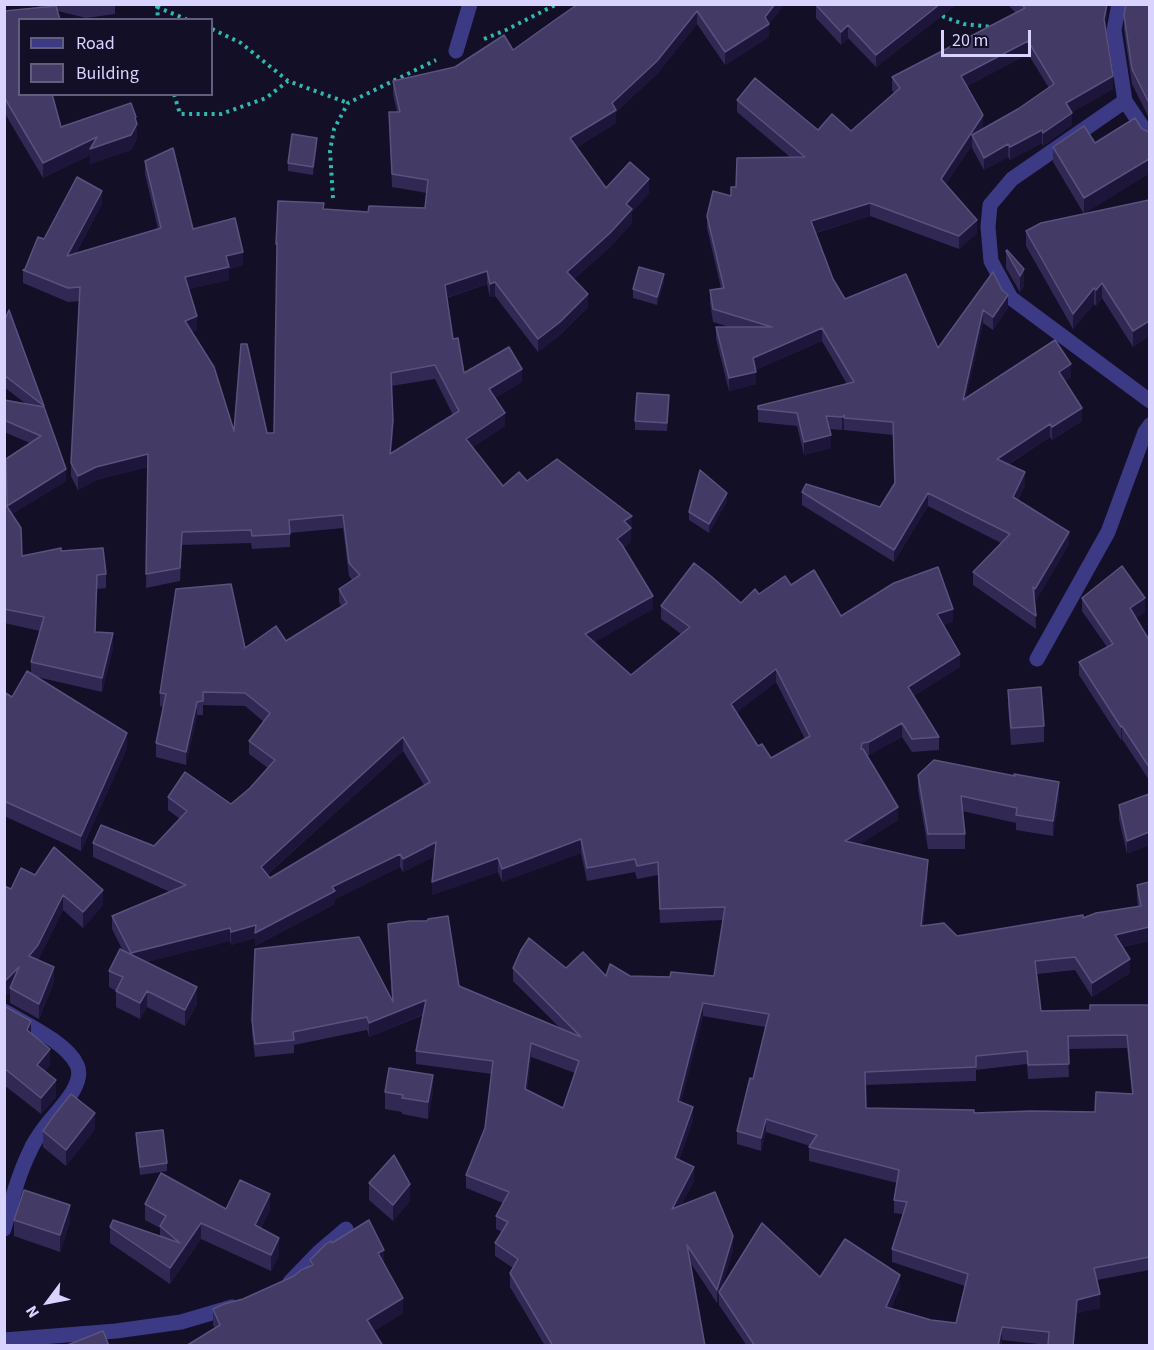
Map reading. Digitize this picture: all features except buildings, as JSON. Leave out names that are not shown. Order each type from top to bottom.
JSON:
[{"type":"street","points":[[456,51],[470,4]]},
{"type":"street","points":[[1119,4],[1114,30],[1125,101],[1149,138]]},
{"type":"street","points":[[1125,101],[1012,179],[990,205],[987,227],[992,261],[1011,297],[1149,401]]},
{"type":"street","points":[[1037,659],[1108,532],[1149,425]]},
{"type":"street","points":[[4,1011],[57,1043],[70,1055],[78,1067],[79,1079],[74,1091],[30,1149],[13,1195],[4,1229]]},
{"type":"street","points":[[280,1287],[290,1282],[319,1252],[346,1229]]},
{"type":"street","points":[[4,1340],[116,1331],[181,1322],[249,1300]]},
{"type":"path","points":[[933,4],[944,17],[963,24],[994,27]]},
{"type":"path","points":[[157,6],[184,18]]},
{"type":"path","points":[[213,29],[241,43],[288,81],[348,103],[334,129],[330,151],[333,198]]},
{"type":"path","points":[[175,96],[180,114],[221,114],[266,98],[288,81]]}]
